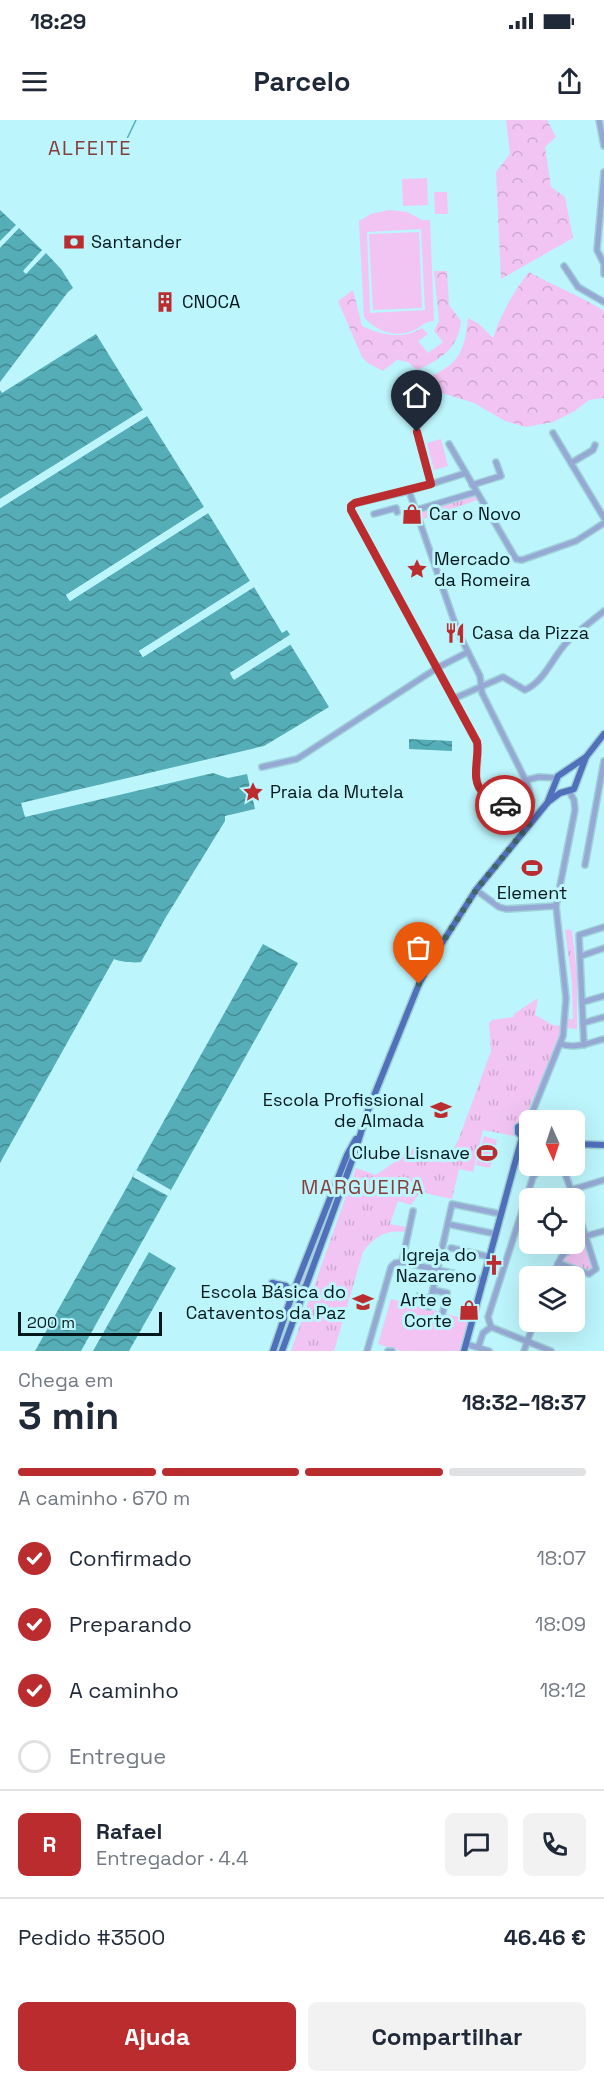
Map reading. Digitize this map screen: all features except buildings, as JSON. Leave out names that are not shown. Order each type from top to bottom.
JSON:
[{"type":"main road","points":[[548,802],[557,779],[586,757],[601,742],[604,735]]},
{"type":"main road","points":[[282,1351],[362,1128],[419,984],[435,954],[476,890],[548,802],[557,795],[568,792],[577,784],[586,757]]},
{"type":"main road","points":[[565,772],[573,774],[577,784]]},
{"type":"main road","points":[[557,779],[559,789],[568,792]]},
{"type":"main road","points":[[273,1351],[292,1295],[347,1155],[362,1128]]},
{"type":"main road","points":[[585,1144],[604,1145]]},
{"type":"main road","points":[[465,1347],[519,1148]]},
{"type":"main road","points":[[292,1295],[301,1292],[306,1285]]},
{"type":"main road","points":[[292,1295],[295,1312]]},
{"type":"street","points":[[599,120],[604,146]]},
{"type":"street","points":[[604,172],[597,251],[604,265],[604,274]]},
{"type":"street","points":[[599,228],[604,237]]},
{"type":"street","points":[[564,266],[578,288],[604,302]]},
{"type":"street","points":[[417,432],[431,484]]},
{"type":"street","points":[[553,433],[604,518]]},
{"type":"street","points":[[449,444],[517,560],[576,541],[604,524]]},
{"type":"street","points":[[571,463],[593,450],[595,444]]},
{"type":"street","points":[[472,485],[501,476],[496,462]]},
{"type":"street","points":[[466,473],[409,491],[355,503],[351,506],[352,512],[477,742],[478,787],[482,792],[533,820]]},
{"type":"street","points":[[409,491],[458,632],[480,676],[482,693],[526,780],[532,801]]},
{"type":"street","points":[[416,510],[476,492]]},
{"type":"street","points":[[374,514],[395,510],[388,496]]},
{"type":"street","points":[[453,699],[503,677],[525,690],[529,689],[543,676],[566,642],[604,611]]},
{"type":"street","points":[[262,767],[297,759],[437,668],[468,652]]},
{"type":"street","points":[[585,865],[604,761]]},
{"type":"street","points":[[526,780],[539,777],[557,779]]},
{"type":"street","points":[[533,1110],[561,1044],[565,1023],[566,998],[556,906],[575,810],[574,801],[568,792]]},
{"type":"street","points":[[476,890],[499,907],[506,909],[556,906]]},
{"type":"street","points":[[584,1045],[579,934],[604,927]]},
{"type":"street","points":[[581,956],[604,948]]},
{"type":"street","points":[[583,1002],[604,996]]},
{"type":"street","points":[[583,1023],[604,1017]]},
{"type":"street","points":[[561,1044],[570,1047],[604,1039]]},
{"type":"street","points":[[529,1188],[536,1173],[558,1167],[563,1168],[570,1188]]},
{"type":"street","points":[[578,1188],[604,1180]]},
{"type":"street","points":[[429,1307],[450,1224],[452,1204],[501,1214]]},
{"type":"street","points":[[402,1262],[413,1211]]},
{"type":"street","points":[[491,1327],[488,1317],[519,1221]]},
{"type":"street","points":[[450,1224],[496,1234]]},
{"type":"street","points":[[586,1236],[604,1231]]},
{"type":"street","points":[[558,1263],[589,1274],[594,1272],[596,1267],[585,1233]]},
{"type":"street","points":[[451,1248],[490,1257]]},
{"type":"street","points":[[557,1266],[564,1254]]},
{"type":"street","points":[[367,1351],[391,1267],[396,1262],[484,1280]]},
{"type":"street","points":[[433,1290],[447,1293],[443,1312]]},
{"type":"street","points":[[419,1296],[431,1299]]},
{"type":"street","points":[[491,1327],[551,1351]]},
{"type":"street","points":[[479,1345],[483,1333],[491,1327]]},
{"type":"street","points":[[524,1351],[530,1332]]},
{"type":"street","points":[[465,1347],[489,1351]]},
{"type":"green space","points":[[506,120],[547,120],[556,137],[545,147],[551,187],[565,197],[573,238],[501,279],[496,172],[510,154]]},
{"type":"green space","points":[[427,178],[428,205],[403,206],[402,179]]},
{"type":"green space","points":[[434,192],[447,192],[448,214],[435,214]]},
{"type":"green space","points":[[389,210],[407,212],[422,220],[430,220],[434,321],[399,334],[386,332],[374,326],[364,317],[359,221],[371,214]],"holes":[[[421,229],[425,310],[370,313],[367,232]]]},
{"type":"green space","points":[[419,232],[422,308],[373,310],[369,234]]},
{"type":"green space","points":[[434,271],[447,271],[449,305],[461,321],[452,346],[434,362],[417,370],[408,362],[397,360],[383,371],[368,363],[362,357],[338,301],[353,290],[362,326],[377,332],[400,335],[422,328],[428,334],[418,341],[428,353],[443,342],[434,331],[439,321]]},
{"type":"green space","points":[[529,272],[604,311],[604,398],[589,400],[575,411],[553,422],[526,427],[505,421],[474,403],[419,386],[450,365],[459,355],[464,343],[468,318],[479,324],[493,338],[508,304]]},
{"type":"green space","points":[[441,439],[448,466],[434,470],[427,443]]},
{"type":"green space","points":[[475,496],[477,500],[423,519],[421,512]]},
{"type":"green space","points":[[565,930],[572,931],[577,974],[577,1029],[566,1028],[567,1019],[573,1019],[572,982]]},
{"type":"green space","points":[[538,998],[535,1015],[553,1025],[562,1026],[556,1048],[529,1110],[519,1110],[519,1123],[516,1125],[514,1136],[483,1130],[473,1172],[459,1169],[452,1199],[420,1192],[411,1205],[398,1201],[390,1224],[406,1227],[405,1232],[398,1231],[381,1235],[363,1252],[334,1351],[291,1351],[356,1168],[376,1175],[416,1147],[442,1155],[450,1154],[458,1141],[491,1051],[489,1023],[492,1020],[514,1017],[514,1014]]},
{"type":"green space","name":"Clube Lisnave","points":[[484,1136],[497,1140],[490,1168],[476,1165]]},
{"type":"green space","points":[[349,1156],[351,1157],[304,1284],[297,1290]]},
{"type":"green space","points":[[585,1242],[593,1269],[589,1271],[585,1270],[585,1266],[574,1266],[560,1261],[565,1254],[585,1254]]},
{"type":"green space","points":[[391,1299],[469,1320],[460,1351],[401,1351],[378,1344]]},
{"type":"water","points":[[0,210],[16,225],[0,241]]},
{"type":"water","points":[[19,228],[42,250],[23,271],[26,274],[46,253],[61,269],[73,288],[0,382],[0,248]]},
{"type":"water","points":[[96,334],[143,410],[0,499],[0,390],[2,393]]},
{"type":"water","points":[[147,416],[204,507],[66,595],[70,601],[208,513],[250,581],[139,651],[143,657],[254,587],[282,633],[287,630],[290,635],[230,673],[233,679],[290,644],[329,707],[264,746],[21,803],[25,817],[213,773],[228,778],[247,774],[255,809],[225,816],[225,821],[141,962],[114,959],[0,1163],[0,508]]},
{"type":"water","points":[[409,739],[452,741],[452,751],[409,749]]},
{"type":"water","points":[[263,944],[298,963],[81,1351],[35,1351]]},
{"type":"water","points":[[149,1252],[176,1268],[129,1351],[93,1351]]},
{"type":"pier","points":[[143,410],[145,412],[0,502],[0,499]]},
{"type":"pier","points":[[145,413],[147,416],[0,508],[0,504]]},
{"type":"pier","points":[[204,507],[206,510],[70,596],[206,511],[208,513],[70,601],[66,595]]},
{"type":"pier","points":[[250,581],[252,583],[143,652],[252,584],[254,587],[143,657],[139,651]]},
{"type":"pier","points":[[290,635],[292,638],[234,674],[289,642],[293,643],[234,680],[230,673]]},
{"type":"pier","points":[[136,1170],[171,1190],[168,1196],[133,1177]]},
{"type":"waterway","points":[[124,145],[136,120]]},
{"type":"way so far","points":[[419,984],[454,922],[476,890],[533,820],[505,805]]},
{"type":"place","name":"Santander","points":[[74,242]]},
{"type":"place","name":"CNOCA","points":[[165,302]]},
{"type":"place","name":"Car o Novo","points":[[412,514]]},
{"type":"place","name":"Mercado da Romeira","points":[[417,569]]},
{"type":"place","name":"Casa da Pizza","points":[[455,633]]},
{"type":"place","name":"Praia da Mutela","points":[[253,792]]},
{"type":"place","name":"Element","points":[[532,868]]},
{"type":"place","name":"Escola Profissional de Almada","points":[[441,1110]]},
{"type":"place","name":"Clube Lisnave","points":[[487,1153]]},
{"type":"place","name":"Igreja do Nazareno","points":[[494,1265]]},
{"type":"place","name":"Escola Básica do Cataventos da Paz","points":[[363,1302]]},
{"type":"place","name":"Arte e Corte","points":[[469,1310]]},
{"type":"district","name":"ALFEITE","points":[[90,148]]},
{"type":"district","name":"MARGUEIRA","points":[[363,1187]]},
{"type":"route","points":[[417,432],[431,484],[355,503],[351,506],[351,510],[477,742],[478,787],[482,792],[505,805]]}]
